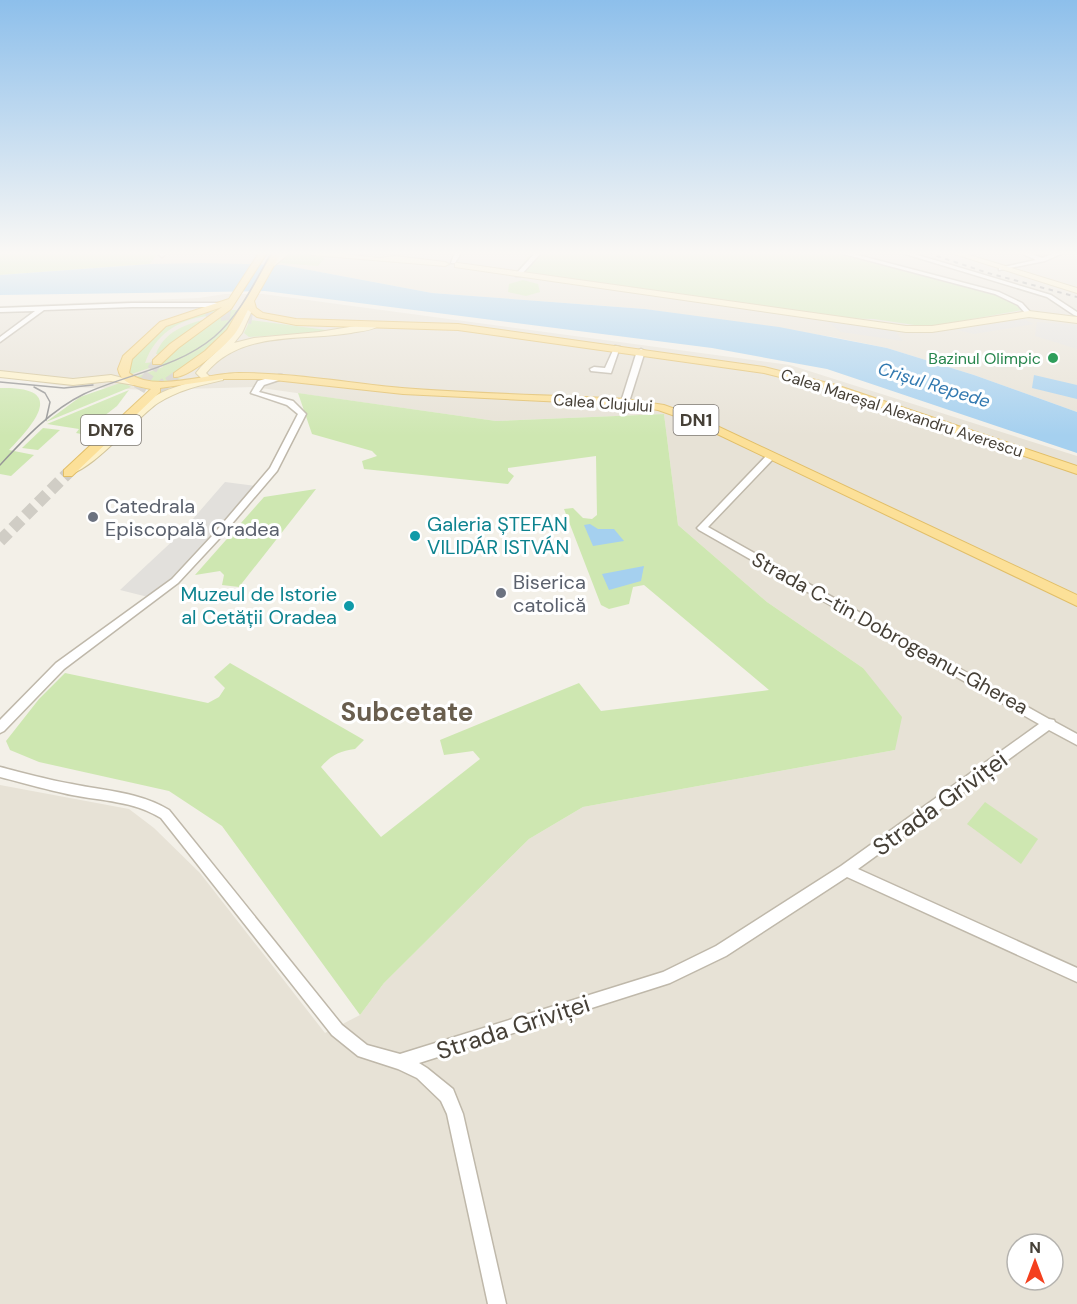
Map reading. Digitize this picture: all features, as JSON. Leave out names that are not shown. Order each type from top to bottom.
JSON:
[{"type":"main road","points":[[136,386],[123,372],[128,358],[163,324],[188,314]]},
{"type":"main road","points":[[206,318],[181,325],[162,337],[154,347],[153,362],[214,314]]},
{"type":"main road","points":[[176,379],[222,342],[242,314]]},
{"type":"main road","name":"Calea Mareșal Alexandru Averescu","points":[[259,314],[296,322],[374,326],[412,324],[448,326],[617,347],[764,370],[821,384],[1077,470]]},
{"type":"main road","points":[[252,319],[311,328],[374,326]]},
{"type":"main road","name":"Calea Clujului","points":[[176,379],[231,376],[255,380],[279,377],[402,391],[625,402],[660,407],[771,456],[1077,601]]},
{"type":"main road","name":"DN1","points":[[136,386],[154,386],[176,379]]},
{"type":"main road","name":"DN76","points":[[62,472],[136,386]]},
{"type":"main road","name":"DN76","points":[[62,472],[156,390]]},
{"type":"street","points":[[0,340],[35,314]]},
{"type":"street","points":[[176,379],[212,359],[238,333],[246,314]]},
{"type":"street","points":[[797,314],[906,329],[932,329],[1029,314],[1077,315]]},
{"type":"street","points":[[206,378],[201,373],[204,369],[228,350],[248,341],[268,337],[322,335],[374,326]]},
{"type":"street","points":[[238,333],[239,337],[248,341]]},
{"type":"street","points":[[594,369],[608,371],[617,347]]},
{"type":"street","points":[[625,402],[641,351]]},
{"type":"street","points":[[73,382],[103,376],[128,358]]},
{"type":"street","points":[[0,374],[73,382],[111,378],[136,386]]},
{"type":"street","name":"Calea Clujului","points":[[62,472],[92,459],[141,412],[161,397],[191,385],[231,376]]},
{"type":"street","points":[[0,735],[4,724],[60,666],[175,580],[215,538],[274,469],[302,414],[290,403],[256,395],[255,380]]},
{"type":"street","name":"Strada C-tin Dobrogeanu-Gherea","points":[[771,456],[702,528],[1077,740]]},
{"type":"street","name":"Strada Griviței","points":[[400,1062],[665,978],[721,951],[846,870],[1050,723]]},
{"type":"street","points":[[0,765],[16,775]]},
{"type":"street","points":[[0,771],[64,789],[136,800],[149,804],[165,814],[337,1030],[363,1051],[400,1062],[436,1083],[447,1095],[455,1114],[497,1304]]},
{"type":"street","points":[[846,870],[1077,975]]},
{"type":"shaded area","points":[[0,314],[410,314],[790,365],[1077,456],[1077,1304],[0,1304],[0,785],[129,809],[154,828],[200,873],[325,1033],[360,1015],[384,983],[529,839],[583,807],[895,750],[863,668],[767,602],[678,525],[664,414],[496,421],[254,387],[149,390],[71,387],[0,377]]},
{"type":"shaded area","points":[[678,314],[1077,314],[1077,412],[974,375],[887,348],[833,337]]},
{"type":"shaded area","points":[[1024,319],[1034,324],[974,334],[957,330]]},
{"type":"shaded area","points":[[827,321],[895,331],[903,341],[841,332]]},
{"type":"shaded area","points":[[1037,322],[1077,325],[1077,349],[1035,336]]},
{"type":"shaded area","points":[[225,482],[256,486],[215,538],[152,598],[120,590],[179,535]]},
{"type":"green space","points":[[201,314],[215,314],[156,354],[164,340],[176,330],[207,319],[207,316],[186,321],[168,330],[155,344],[145,363],[164,361],[181,345],[225,314],[236,314],[219,339],[202,355],[173,376],[181,379],[154,383],[133,378],[163,367],[161,364],[129,375],[126,370],[129,362],[166,325]]},
{"type":"green space","points":[[798,314],[1001,314],[928,327],[874,319],[827,318]]},
{"type":"green space","points":[[250,320],[334,331],[249,337],[244,333]]},
{"type":"green space","points":[[123,382],[131,387],[46,422],[80,397]]},
{"type":"green space","points":[[0,388],[21,389],[33,393],[39,399],[40,408],[36,418],[9,450],[34,455],[11,476],[0,474]]},
{"type":"green space","points":[[129,390],[117,406],[81,434],[76,433],[79,429],[47,424]]},
{"type":"green space","points":[[298,393],[496,421],[664,414],[678,525],[767,602],[863,668],[902,717],[895,750],[583,807],[529,839],[384,983],[360,1015],[222,826],[169,791],[39,762],[10,750],[6,741],[39,699],[65,673],[208,703],[219,697],[225,688],[214,677],[230,663],[364,740],[355,749],[340,752],[328,759],[321,767],[381,837],[480,759],[473,751],[444,755],[440,740],[579,683],[601,711],[769,690],[644,585],[633,587],[629,604],[609,609],[601,605],[564,509],[573,508],[583,518],[592,519],[597,515],[596,456],[508,468],[514,476],[508,484],[364,469],[362,461],[377,456],[372,451],[312,434]]},
{"type":"green space","points":[[43,428],[60,430],[38,450],[22,448]]},
{"type":"green space","points":[[316,489],[239,587],[222,585],[224,575],[220,571],[195,575],[264,497]]},
{"type":"green space","points":[[985,802],[1038,839],[1021,864],[967,824]]},
{"type":"water","name":"Crișul Repede","points":[[444,314],[681,314],[779,327],[887,348],[974,375],[1077,412],[1077,453],[827,369],[712,348]]},
{"type":"water","points":[[1034,375],[1077,385],[1077,399],[1032,388]]},
{"type":"water","points":[[590,524],[598,529],[614,529],[624,541],[593,546],[584,525]]},
{"type":"water","points":[[644,566],[641,581],[609,590],[602,574]]},
{"type":"tunnel","points":[[206,318],[228,315],[252,319]]},
{"type":"tunnel","points":[[144,382],[157,362]]},
{"type":"tunnel","points":[[168,382],[178,375]]},
{"type":"tunnel","points":[[139,390],[145,380]]},
{"type":"tunnel","points":[[156,390],[170,380]]},
{"type":"tunnel","points":[[0,541],[68,473]]},
{"type":"tram line","points":[[46,419],[84,394],[151,370],[200,348],[214,337],[235,314]]},
{"type":"tram line","points":[[0,382],[64,388],[93,385]]},
{"type":"tram line","points":[[34,387],[45,393],[50,402],[46,419]]},
{"type":"tram line","points":[[0,465],[46,419]]},
{"type":"place","name":"Bazinul Olimpic","points":[[1053,358]]},
{"type":"place","name":"Catedrala Episcopală Oradea","points":[[93,517]]},
{"type":"place","name":"Galeria ȘTEFAN VILIDÁR ISTVÁN","points":[[415,536]]},
{"type":"place","name":"Biserica catolică","points":[[501,593]]},
{"type":"place","name":"Muzeul de Istorie al Cetății Oradea","points":[[349,606]]},
{"type":"district","name":"Subcetate","points":[[407,712]]}]
